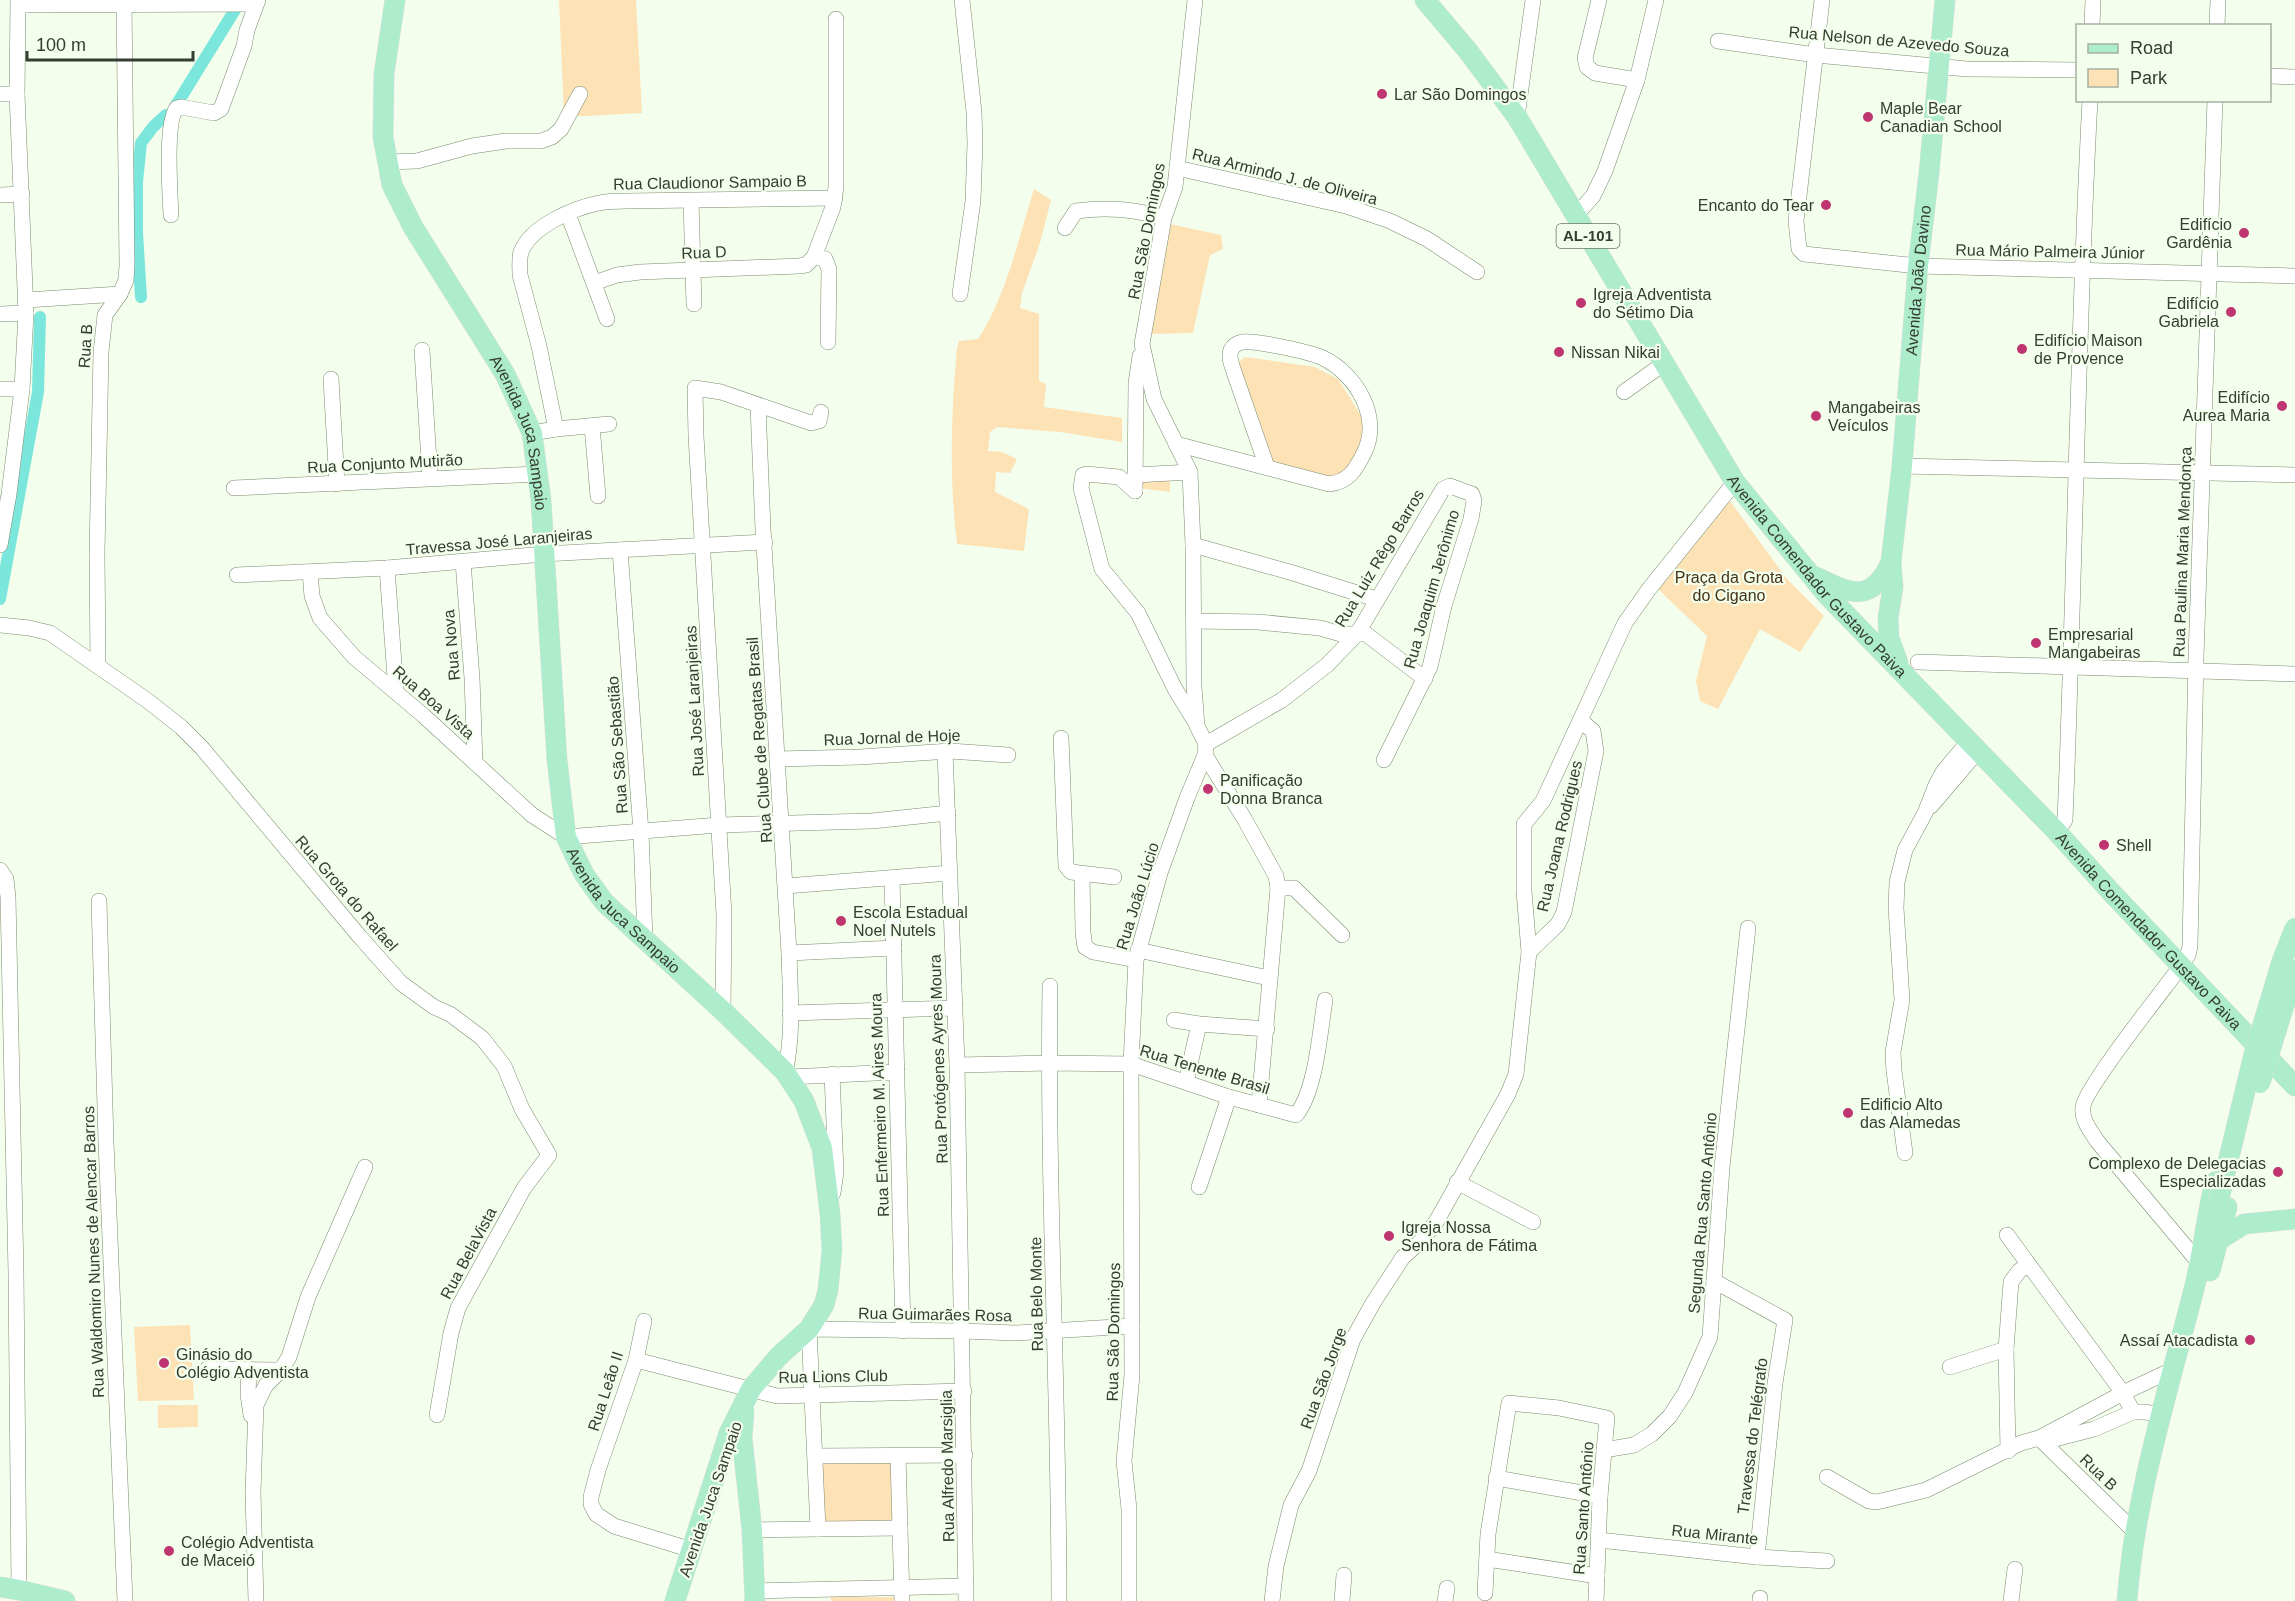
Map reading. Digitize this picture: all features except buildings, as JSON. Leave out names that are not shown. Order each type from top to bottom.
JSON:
[{"type":"main road","name":"Avenida Juca Sampaio","points":[[395,0],[384,74],[383,137],[392,185],[401,207],[505,374],[532,432],[538,474],[557,760],[566,837],[593,890],[723,1011],[787,1075],[804,1101],[822,1148],[832,1250],[824,1305],[809,1329],[779,1356],[748,1396],[729,1433],[675,1601]]},
{"type":"main road","name":"Avenida Comendador Gustavo Paiva","points":[[1425,0],[1468,51],[1517,117],[1735,482],[1827,595],[1909,665],[1973,747],[2057,832],[2295,1086]]},
{"type":"main road","name":"Avenida João Davino","points":[[1909,665],[1889,638],[1888,618],[1893,587],[1891,562],[1902,466],[1918,266],[1946,0]]},
{"type":"main road","name":"Avenida João Davino","points":[[1811,574],[1845,591],[1865,592],[1882,580],[1891,562]]},
{"type":"main road","points":[[2137,1601],[2146,1526],[2218,1240],[2222,1205],[2254,1054],[2282,961],[2295,928]]},
{"type":"main road","points":[[2200,1264],[2222,1205],[2295,970]]},
{"type":"main road","points":[[2127,1601],[2134,1531],[2200,1264],[2210,1201],[2250,1040]]},
{"type":"main road","points":[[2218,1240],[2244,1224],[2295,1219]]},
{"type":"main road","points":[[748,1396],[742,1438],[752,1530],[754,1596]]},
{"type":"main road","points":[[715,1473],[731,1469],[746,1477]]},
{"type":"main road","points":[[9,1589],[64,1601]]},
{"type":"street","points":[[960,294],[973,201],[975,143],[974,112],[962,0]]},
{"type":"street","name":"Rua São Domingos","points":[[1195,0],[1175,187],[1164,218],[1142,344],[1154,399],[1190,472],[1194,687],[1197,726],[1205,750],[1276,876],[1278,888]]},
{"type":"street","points":[[1517,117],[1533,0]]},
{"type":"street","points":[[1599,0],[1585,58],[1587,67],[1595,73],[1637,80]]},
{"type":"street","points":[[1576,215],[1593,196],[1605,171],[1637,80],[1656,0]]},
{"type":"street","points":[[1816,55],[1822,0]]},
{"type":"street","points":[[2092,24],[2093,0]]},
{"type":"street","points":[[2217,24],[2218,0]]},
{"type":"street","name":"Rua B","points":[[98,666],[97,553],[101,352],[105,315],[120,294],[126,280],[128,230],[124,2]]},
{"type":"street","points":[[0,542],[22,389],[26,307],[17,94],[18,3],[254,3],[244,46],[221,109],[214,113],[177,108],[171,116],[171,215]]},
{"type":"street","points":[[828,342],[829,269],[825,259],[814,257],[835,198],[836,20]]},
{"type":"street","name":"Rua Nelson de Azevedo Souza","points":[[1718,41],[1816,55],[1938,66],[2076,70]]},
{"type":"street","name":"Rua Mário Palmeira Júnior","points":[[1816,55],[1796,221],[1799,249],[1804,254],[1918,266],[2295,276]]},
{"type":"street","points":[[2271,76],[2295,77]]},
{"type":"street","points":[[0,94],[17,94]]},
{"type":"street","points":[[386,162],[417,161],[472,146],[506,141],[540,141],[552,137],[561,129],[580,94]]},
{"type":"street","points":[[2057,832],[2065,820],[2077,470],[2081,270],[2090,102]]},
{"type":"street","name":"Rua Paulina Maria Mendonça","points":[[2200,1264],[2097,1141],[2086,1122],[2083,1107],[2085,1098],[2103,1072],[2181,966],[2188,955],[2190,946],[2196,671],[2215,102]]},
{"type":"street","name":"Rua Armindo J. de Oliveira","points":[[1177,168],[1346,206],[1390,221],[1427,239],[1477,272]]},
{"type":"street","points":[[0,195],[22,194]]},
{"type":"street","name":"Rua Claudionor Sampaio B","points":[[556,429],[519,263],[526,242],[548,223],[599,203],[835,198]]},
{"type":"street","points":[[691,201],[694,304]]},
{"type":"street","points":[[1065,228],[1076,211],[1097,208],[1150,213],[1164,218]]},
{"type":"street","points":[[568,214],[607,319]]},
{"type":"street","name":"Rua D","points":[[594,283],[617,275],[798,266],[806,265],[814,257]]},
{"type":"street","points":[[0,314],[26,307],[120,294]]},
{"type":"street","points":[[1176,444],[1329,484],[1340,482],[1355,471],[1366,451],[1372,429],[1370,417],[1359,392],[1344,372],[1322,357],[1254,342],[1243,342],[1230,350],[1230,358],[1267,467]]},
{"type":"street","points":[[1142,344],[1136,383],[1135,491],[1119,477],[1096,473],[1083,475],[1081,489],[1102,569],[1138,613],[1175,688],[1197,726]]},
{"type":"street","points":[[422,350],[430,477]]},
{"type":"street","points":[[1624,392],[1663,364]]},
{"type":"street","points":[[331,379],[337,484]]},
{"type":"street","name":"Rua José Laranjeiras","points":[[723,1011],[724,915],[720,825],[695,388],[721,392],[758,405]]},
{"type":"street","points":[[0,389],[22,389]]},
{"type":"street","points":[[758,405],[817,418]]},
{"type":"street","name":"Rua Clube de Regatas Brasil","points":[[758,405],[789,953],[790,1013],[787,1075]]},
{"type":"street","points":[[532,432],[609,424]]},
{"type":"street","points":[[592,426],[598,496]]},
{"type":"street","points":[[1902,466],[2295,475]]},
{"type":"street","points":[[1135,475],[1190,472]]},
{"type":"street","name":"Rua Conjunto Mutirão","points":[[234,488],[430,477],[538,474]]},
{"type":"street","name":"Rua São Jorge","points":[[1272,1601],[1276,1566],[1291,1505],[1309,1471],[1353,1340],[1373,1303],[1403,1257],[1421,1241],[1436,1222],[1508,1094],[1516,1074],[1529,952],[1524,891],[1524,824],[1544,801],[1625,622],[1735,482]]},
{"type":"street","name":"Rua Luiz Rêgo Barros","points":[[1205,750],[1282,700],[1327,665],[1357,634],[1443,489],[1450,486],[1469,492]]},
{"type":"street","name":"Rua Joaquim Jerônimo","points":[[1384,760],[1425,679],[1444,606],[1471,519],[1474,501],[1469,492]]},
{"type":"street","name":"Travessa José Laranjeiras","points":[[237,575],[387,568],[544,554],[765,542]]},
{"type":"street","points":[[1193,545],[1376,599]]},
{"type":"street","name":"Rua São Sebastião","points":[[620,550],[641,832],[645,939]]},
{"type":"street","name":"Rua Nova","points":[[463,562],[472,678],[475,762]]},
{"type":"street","points":[[387,568],[396,691]]},
{"type":"street","name":"Rua Boa Vista","points":[[310,572],[312,596],[320,618],[354,657],[396,691],[532,815],[566,837]]},
{"type":"street","points":[[1194,621],[1258,622],[1320,628],[1341,634],[1366,634],[1425,679]]},
{"type":"street","name":"Rua Grota do Rafael","points":[[0,625],[44,631],[173,719],[202,748],[286,851],[401,983],[471,1028],[491,1047],[504,1066],[522,1109],[549,1155]]},
{"type":"street","points":[[1909,665],[2295,674]]},
{"type":"street","name":"Rua Joana Rodrigues","points":[[1529,952],[1558,924],[1564,912],[1596,751],[1593,731],[1581,721]]},
{"type":"street","points":[[1061,738],[1065,863],[1071,872],[1114,878]]},
{"type":"street","points":[[1905,1154],[1894,1061],[1902,1000],[1896,908],[1897,882],[1905,850],[1943,772],[1973,747]]},
{"type":"street","name":"Rua João Lúcio","points":[[1131,1064],[1137,955],[1161,873],[1205,750]]},
{"type":"street","name":"Rua Jornal de Hoje","points":[[777,759],[860,757],[945,751],[1008,755]]},
{"type":"street","name":"Rua Protógenes Ayres Moura","points":[[945,751],[957,1065],[963,1331]]},
{"type":"street","points":[[566,837],[720,825],[872,820],[948,813]]},
{"type":"street","points":[[0,870],[6,879],[8,914],[16,1312],[9,1589]]},
{"type":"street","points":[[786,886],[950,873]]},
{"type":"street","points":[[1082,874],[1085,947],[1094,952],[1137,955],[1269,978]]},
{"type":"street","name":"Rua Enfermeiro M. Aires Moura","points":[[892,878],[903,1331]]},
{"type":"street","points":[[1259,1105],[1278,888],[1294,888],[1342,935]]},
{"type":"street","name":"Rua Waldomiro Nunes de Alencar Barros","points":[[99,901],[106,1142],[125,1601]]},
{"type":"street","name":"Segunda Rua Santo Antônio","points":[[1604,1450],[1634,1444],[1652,1434],[1670,1416],[1685,1393],[1710,1337],[1722,1167],[1748,928]]},
{"type":"street","points":[[789,953],[894,948]]},
{"type":"street","name":"Rua Belo Monte","points":[[1050,986],[1049,1063],[1059,1601]]},
{"type":"street","points":[[2272,1062],[2295,998]]},
{"type":"street","name":"Rua Tenente Brasil","points":[[957,1065],[1131,1064],[1229,1097],[1296,1115],[1310,1087],[1325,1000]]},
{"type":"street","points":[[790,1013],[955,1008]]},
{"type":"street","points":[[1174,1020],[1267,1029]]},
{"type":"street","points":[[1186,1082],[1199,1024]]},
{"type":"street","name":"Rua São Domingos","points":[[1129,1601],[1129,1509],[1124,1461],[1131,1396],[1133,1221],[1131,1064]]},
{"type":"street","points":[[787,1075],[897,1072]]},
{"type":"street","points":[[830,1214],[836,1172],[832,1074]]},
{"type":"street","points":[[1199,1187],[1229,1097]]},
{"type":"street","name":"Rua BelaVista","points":[[437,1415],[451,1333],[458,1308],[524,1188],[549,1155]]},
{"type":"street","points":[[256,1601],[254,1423],[256,1405],[261,1393],[289,1357],[308,1297],[365,1167]]},
{"type":"street","points":[[1457,1182],[1533,1222]]},
{"type":"street","points":[[2007,1235],[2123,1393],[2133,1412]]},
{"type":"street","points":[[2008,1451],[2007,1349],[2011,1281],[2028,1265]]},
{"type":"street","name":"Travessa do Telégrafo","points":[[1714,1281],[1785,1320],[1775,1383],[1757,1557]]},
{"type":"street","points":[[0,1312],[16,1312]]},
{"type":"street","name":"Rua Leão II","points":[[644,1321],[636,1360],[598,1470],[591,1497],[593,1510],[601,1519],[614,1526],[693,1550]]},
{"type":"street","name":"Rua Guimarães Rosa","points":[[809,1329],[1015,1334],[1132,1326]]},
{"type":"street","points":[[809,1329],[818,1529]]},
{"type":"street","name":"Rua Alfredo Marsiglia","points":[[963,1331],[966,1593]]},
{"type":"street","points":[[1950,1367],[2007,1349]]},
{"type":"street","name":"Rua Lions Club","points":[[636,1360],[748,1396],[964,1391]]},
{"type":"street","points":[[207,1369],[281,1370]]},
{"type":"street","points":[[1827,1477],[1869,1501],[1877,1502],[1926,1490],[2021,1443],[2039,1438],[2123,1393],[2174,1369]]},
{"type":"street","points":[[249,1370],[248,1394],[254,1423]]},
{"type":"street","name":"Rua Santo Antônio","points":[[1496,1478],[1509,1403],[1559,1408],[1607,1418],[1600,1496],[1596,1601]]},
{"type":"street","points":[[2039,1438],[2055,1439],[2094,1429],[2133,1412],[2146,1412],[2161,1416]]},
{"type":"street","name":"Rua B","points":[[2039,1438],[2134,1531]]},
{"type":"street","points":[[815,1456],[965,1455]]},
{"type":"street","points":[[898,1456],[902,1594]]},
{"type":"street","points":[[1485,1593],[1488,1534],[1496,1478],[1600,1496]]},
{"type":"street","points":[[752,1530],[900,1528]]},
{"type":"street","name":"Rua Mirante","points":[[1599,1540],[1757,1557],[1827,1561]]},
{"type":"street","points":[[1487,1559],[1597,1576]]},
{"type":"street","points":[[2011,1601],[2015,1569]]},
{"type":"street","points":[[1342,1601],[1344,1575]]},
{"type":"street","points":[[754,1596],[966,1593]]},
{"type":"green space","points":[[559,0],[636,0],[642,113],[564,117]]},
{"type":"green space","points":[[1034,189],[1051,200],[1040,243],[1022,293],[1020,308],[1039,314],[1039,381],[1046,384],[1044,407],[1122,418],[1122,442],[1060,432],[997,427],[990,432],[988,451],[1002,452],[1017,459],[1010,473],[996,472],[995,492],[1029,509],[1024,551],[957,544],[952,446],[957,348],[959,341],[978,339],[988,322],[1011,266]]},
{"type":"green space","points":[[1170,224],[1221,235],[1223,249],[1210,255],[1193,333],[1150,334]]},
{"type":"green space","points":[[1245,357],[1315,367],[1338,379],[1362,417],[1365,443],[1339,482],[1278,467],[1270,460],[1237,363]]},
{"type":"green space","points":[[1138,478],[1170,480],[1170,492],[1138,488]]},
{"type":"green space","name":"Praça da Grota do Cigano","points":[[1730,501],[1787,579],[1824,616],[1800,652],[1760,629],[1718,709],[1700,701],[1696,681],[1707,636],[1658,589]]},
{"type":"green space","name":"Ginásio do Colégio Adventista","points":[[190,1325],[194,1400],[138,1401],[134,1327]]},
{"type":"green space","points":[[158,1405],[198,1405],[198,1427],[158,1428]]},
{"type":"green space","points":[[820,1460],[897,1460],[897,1523],[820,1523]]},
{"type":"green space","points":[[831,1597],[897,1597],[897,1601],[831,1601]]},
{"type":"waterway","points":[[175,107],[241,0]]},
{"type":"waterway","points":[[141,297],[137,233],[137,182],[141,143],[166,115]]},
{"type":"waterway","points":[[0,599],[38,392],[40,317]]},
{"type":"place","name":"Lar São Domingos","points":[[1382,94]]},
{"type":"place","name":"Maple Bear Canadian School","points":[[1868,117]]},
{"type":"place","name":"Encanto do Tear","points":[[1826,205]]},
{"type":"place","name":"Edifício Gardênia","points":[[2244,233]]},
{"type":"place","name":"Igreja Adventista do Sétimo Dia","points":[[1581,303]]},
{"type":"place","name":"Edifício Gabriela","points":[[2231,312]]},
{"type":"place","name":"Edifício Maison de Provence","points":[[2022,349]]},
{"type":"place","name":"Nissan Nikai","points":[[1559,352]]},
{"type":"place","name":"Edifício Aurea Maria","points":[[2282,406]]},
{"type":"place","name":"Mangabeiras Veículos","points":[[1816,416]]},
{"type":"place","name":"Empresarial Mangabeiras","points":[[2036,643]]},
{"type":"place","name":"Panificação Donna Branca","points":[[1208,789]]},
{"type":"place","name":"Shell","points":[[2104,845]]},
{"type":"place","name":"Escola Estadual Noel Nutels","points":[[841,921]]},
{"type":"place","name":"Edificio Alto das Alamedas","points":[[1848,1113]]},
{"type":"place","name":"Complexo de Delegacias Especializadas","points":[[2278,1172]]},
{"type":"place","name":"Igreja Nossa Senhora de Fátima","points":[[1389,1236]]},
{"type":"place","name":"Assaí Atacadista","points":[[2250,1340]]},
{"type":"place","name":"Ginásio do Colégio Adventista","points":[[164,1363]]},
{"type":"place","name":"Colégio Adventista de Maceió","points":[[169,1551]]}]
